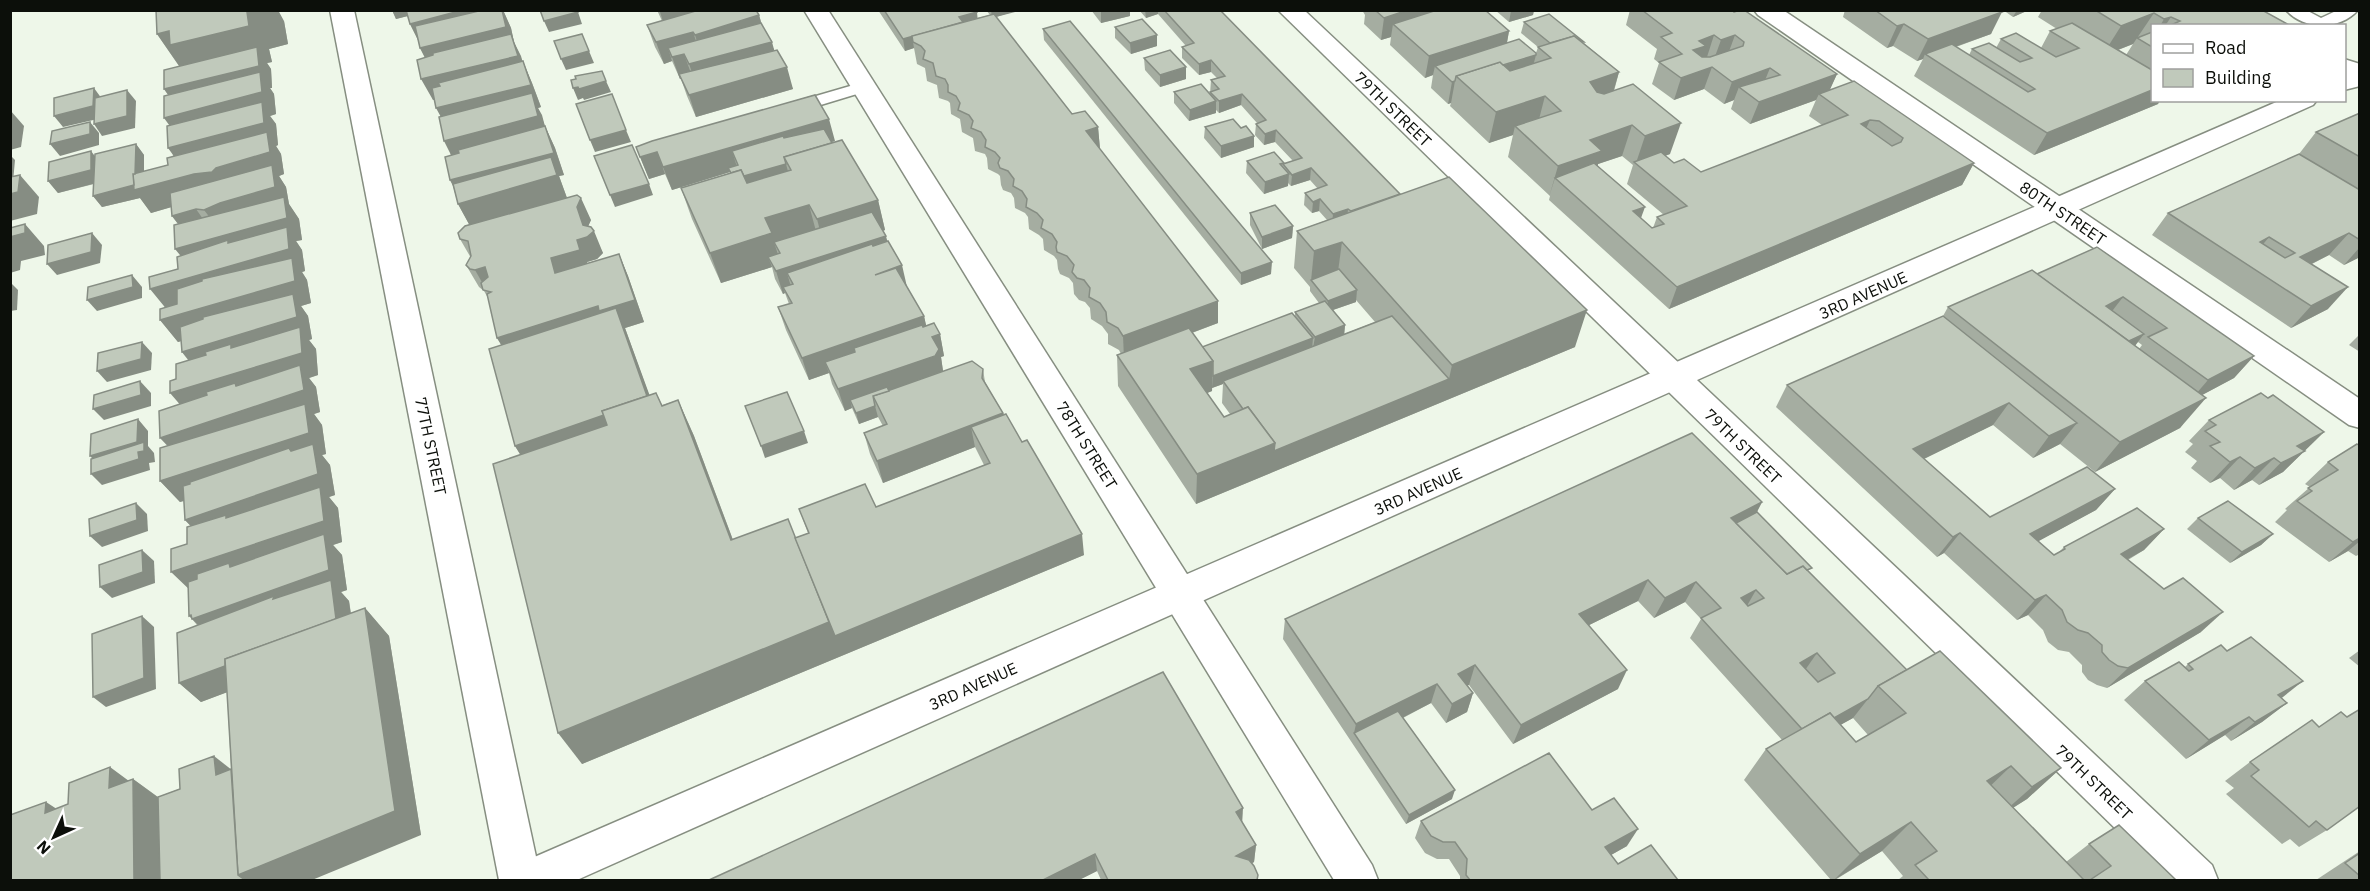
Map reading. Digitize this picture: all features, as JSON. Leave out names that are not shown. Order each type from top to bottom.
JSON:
[{"type":"street","name":"77TH STREET","points":[[342,10],[520,880]]},
{"type":"street","name":"78TH STREET","points":[[816,10],[1357,880]]},
{"type":"street","name":"79TH STREET","points":[[1290,10],[2197,880]]},
{"type":"street","name":"80TH STREET","points":[[1766,10],[2360,416]]},
{"type":"street","points":[[2346,67],[2360,75]]},
{"type":"street","points":[[2346,82],[2360,75]]},
{"type":"street","name":"3RD AVENUE","points":[[531,880],[2299,102]]},
{"type":"lane","points":[[2293,10],[2316,24]]},
{"type":"lane","points":[[2320,24],[2351,10]]},
{"type":"lane","points":[[770,115],[864,87]]},
{"type":"building","points":[[156,10],[255,10],[247,12],[249,26],[170,45],[169,31],[157,34]]},
{"type":"building","points":[[406,10],[463,10],[410,24]]},
{"type":"building","points":[[483,10],[502,10],[506,27],[420,48],[415,26]]},
{"type":"building","points":[[540,10],[577,10],[578,12],[544,21]]},
{"type":"building","points":[[699,10],[756,10],[759,15],[695,35],[693,32],[656,42],[647,25]]},
{"type":"building","points":[[884,10],[976,10],[977,12],[959,17],[963,22],[903,39]]},
{"type":"building","points":[[1164,10],[1220,10],[1400,194],[1351,211],[1348,209],[1333,214],[1320,199],[1313,202],[1305,193],[1327,185],[1311,168],[1292,175],[1283,164],[1302,158],[1276,130],[1265,134],[1256,124],[1266,120],[1242,94],[1219,101],[1210,92],[1219,89],[1211,80],[1225,76],[1211,60],[1199,64],[1182,47],[1194,43]]},
{"type":"building","points":[[1375,10],[1408,10],[1384,18]]},
{"type":"building","points":[[1437,10],[1485,10],[1509,31],[1429,56],[1393,24]]},
{"type":"building","points":[[1642,10],[1733,10],[1734,12],[1744,10],[1837,74],[1759,102],[1739,87],[1780,75],[1770,68],[1732,82],[1712,67],[1681,78],[1659,62],[1682,54],[1661,37],[1672,33]],"holes":[[[1714,35],[1721,40],[1735,35],[1744,42],[1743,46],[1710,57],[1702,57],[1693,50],[1706,46],[1699,41]]]},
{"type":"building","points":[[1875,10],[1999,10],[2002,12],[1928,39],[1904,24],[1897,26]]},
{"type":"building","points":[[2095,10],[2262,10],[2287,24],[2173,24],[2180,21],[2171,17],[2164,19],[2154,13],[2121,26]]},
{"type":"building","points":[[994,14],[1072,114],[1085,111],[1098,127],[1086,131],[1218,301],[1123,336],[1118,328],[1107,322],[1106,312],[1100,303],[1089,297],[1090,288],[1084,280],[1077,278],[1072,272],[1074,265],[1067,256],[1057,252],[1057,242],[1052,234],[1041,228],[1043,220],[1037,213],[1026,207],[1027,199],[1022,191],[1013,186],[1014,179],[1008,171],[1000,168],[998,163],[1000,158],[995,152],[985,147],[986,140],[981,132],[971,128],[973,121],[969,115],[958,110],[960,103],[956,96],[948,92],[945,79],[936,76],[933,63],[923,59],[925,51],[913,42],[912,36]]},
{"type":"building","points":[[1549,14],[1584,42],[1574,36],[1550,43],[1524,22]]},
{"type":"building","points":[[1142,19],[1157,35],[1130,43],[1115,27]]},
{"type":"building","points":[[1070,21],[1272,262],[1241,273],[1043,29]]},
{"type":"building","points":[[761,23],[772,42],[689,64],[684,54],[672,57],[668,48]]},
{"type":"building","points":[[2072,23],[2151,69],[2151,90],[2047,133],[1925,54],[1952,44],[2028,92],[2035,89],[1972,49],[1989,43],[2020,62],[2032,58],[2001,39],[2016,33],[2056,57],[2079,48],[2050,31]]},
{"type":"building","points":[[2151,32],[2151,46],[2137,38]]},
{"type":"building","points":[[511,34],[518,56],[421,79],[417,60],[433,55],[433,53]]},
{"type":"building","points":[[582,34],[589,51],[561,59],[554,41]]},
{"type":"building","points":[[1574,36],[1619,72],[1590,82],[1597,92],[1604,94],[1633,84],[1681,123],[1645,136],[1632,125],[1590,140],[1602,151],[1558,166],[1515,126],[1561,111],[1545,96],[1496,112],[1456,76],[1500,62],[1510,71],[1551,58],[1538,47]]},
{"type":"building","points":[[1519,39],[1536,55],[1503,65],[1500,62],[1456,76],[1455,81],[1452,82],[1435,66]]},
{"type":"building","points":[[257,47],[259,66],[164,89],[164,70]]},
{"type":"building","points":[[777,50],[787,67],[689,95],[679,74]]},
{"type":"building","points":[[1170,50],[1186,67],[1160,75],[1144,58]]},
{"type":"building","points":[[523,61],[531,85],[436,108],[432,88],[440,86],[438,83]]},
{"type":"building","points":[[602,71],[606,81],[579,89],[578,87],[573,88],[571,80],[576,79],[575,76]]},
{"type":"building","points":[[260,72],[262,92],[164,118],[164,96]]},
{"type":"building","points":[[1854,81],[1974,163],[1677,287],[1555,178],[1594,163],[1645,207],[1633,211],[1652,228],[1664,224],[1657,217],[1687,206],[1634,162],[1661,152],[1674,163],[1684,159],[1701,172],[1848,115],[1819,94]],"holes":[[[1870,120],[1879,121],[1903,138],[1901,142],[1892,146],[1861,124]]]},
{"type":"building","points":[[1201,84],[1216,101],[1190,110],[1174,92]]},
{"type":"building","points":[[94,88],[93,106],[54,116],[54,98]]},
{"type":"building","points":[[127,90],[127,116],[94,124],[95,98]]},
{"type":"building","points":[[532,93],[538,116],[444,141],[439,117]]},
{"type":"building","points":[[612,94],[626,130],[590,140],[576,104]]},
{"type":"building","points":[[815,95],[829,119],[663,167],[657,152],[640,157],[636,147],[652,141]]},
{"type":"building","points":[[262,102],[264,123],[168,148],[167,126]]},
{"type":"building","points":[[2360,113],[2360,157],[2316,132]]},
{"type":"building","points":[[1233,119],[1241,128],[1246,126],[1254,136],[1221,146],[1205,127]]},
{"type":"building","points":[[90,122],[90,134],[50,144],[52,131]]},
{"type":"building","points":[[545,126],[554,153],[450,180],[445,157],[459,153],[458,150]]},
{"type":"building","points":[[824,129],[832,143],[784,157],[786,164],[744,176],[741,170],[731,173],[728,168],[738,165],[732,151],[783,136],[784,138]]},
{"type":"building","points":[[267,132],[270,152],[216,168],[212,172],[194,174],[134,190],[133,174],[168,165],[167,158]]},
{"type":"building","points":[[842,140],[878,200],[817,219],[809,205],[765,218],[772,233],[710,253],[681,188],[741,170],[747,183],[791,170],[784,157]]},
{"type":"building","points":[[136,144],[134,185],[93,196],[95,154]]},
{"type":"building","points":[[632,145],[649,184],[610,195],[594,156]]},
{"type":"building","points":[[91,151],[91,170],[48,181],[49,162]]},
{"type":"building","points":[[1274,152],[1284,163],[1280,164],[1289,174],[1265,182],[1247,161]]},
{"type":"building","points":[[2299,154],[2360,190],[2360,240],[2349,233],[2300,257],[2348,287],[2311,306],[2168,213]],"holes":[[[2269,237],[2295,253],[2285,258],[2260,242]]]},
{"type":"building","points":[[551,157],[557,175],[458,204],[453,184]]},
{"type":"building","points":[[272,165],[275,187],[204,210],[196,209],[172,216],[170,193]]},
{"type":"building","points":[[20,175],[18,192],[10,194],[10,177]]},
{"type":"building","points":[[1449,177],[1587,310],[1452,365],[1342,242],[1314,251],[1297,231]]},
{"type":"building","points":[[577,195],[581,198],[577,207],[583,225],[591,227],[594,231],[587,237],[577,240],[580,250],[551,258],[555,273],[619,254],[635,300],[599,311],[598,306],[497,338],[487,294],[491,292],[483,290],[481,283],[488,277],[485,267],[475,270],[466,265],[471,256],[468,241],[460,239],[458,233],[465,226]]},
{"type":"building","points":[[284,197],[287,218],[175,249],[174,225]]},
{"type":"building","points":[[1275,205],[1293,226],[1262,237],[1250,213]]},
{"type":"building","points":[[872,212],[886,236],[776,271],[768,257],[780,253],[774,242]]},
{"type":"building","points":[[25,224],[25,233],[10,237],[10,228]]},
{"type":"building","points":[[287,227],[289,249],[150,289],[149,277],[178,269],[177,257],[228,240],[228,243]]},
{"type":"building","points":[[92,233],[91,252],[47,264],[48,245]]},
{"type":"building","points":[[888,241],[902,265],[875,275],[896,268],[924,316],[802,358],[778,307],[792,303],[783,287],[793,284],[787,273],[872,244],[873,246]]},
{"type":"building","points":[[2097,247],[2254,356],[2208,380],[2148,337],[2167,328],[2123,297],[2106,306],[2144,334],[2129,341],[2037,274]]},
{"type":"building","points":[[292,258],[295,281],[160,320],[160,309],[177,304],[177,289],[202,281],[202,279]]},
{"type":"building","points":[[1339,269],[1357,290],[1328,301],[1311,280]]},
{"type":"building","points":[[2032,270],[2206,398],[2120,442],[1948,307]]},
{"type":"building","points":[[132,275],[133,287],[87,300],[88,287]]},
{"type":"building","points":[[293,294],[297,317],[182,352],[180,327],[203,319],[203,317]]},
{"type":"building","points":[[1325,301],[1345,325],[1315,337],[1295,312]]},
{"type":"building","points":[[616,308],[647,396],[602,411],[604,415],[515,446],[489,349]]},
{"type":"building","points":[[1292,313],[1313,338],[1213,376],[1213,361],[1202,347]]},
{"type":"building","points":[[1392,316],[1449,379],[1274,451],[1275,443],[1248,407],[1243,409],[1223,381]]},
{"type":"building","points":[[1943,316],[2077,423],[2049,436],[2009,403],[1913,449],[1990,517],[2087,467],[2115,489],[2030,534],[2054,555],[2065,549],[2064,547],[2137,508],[2164,529],[2121,554],[2164,589],[2183,578],[2223,612],[2128,668],[2118,666],[2102,652],[2102,645],[2088,633],[2078,630],[2067,622],[2062,610],[2046,595],[2035,600],[1960,533],[1953,537],[1787,385]]},
{"type":"building","points":[[934,323],[940,334],[932,337],[939,349],[935,356],[838,389],[825,362],[855,352],[854,348]]},
{"type":"building","points":[[300,327],[302,353],[170,393],[170,381],[176,379],[176,364],[231,344],[231,348]]},
{"type":"building","points":[[1189,328],[1213,361],[1190,369],[1224,417],[1248,407],[1275,443],[1197,474],[1117,355]]},
{"type":"building","points":[[142,342],[141,359],[97,371],[98,353]]},
{"type":"building","points":[[972,361],[983,369],[982,378],[1003,413],[877,461],[864,433],[887,424],[873,396]]},
{"type":"building","points":[[300,365],[304,390],[160,438],[159,411],[207,395],[206,392],[235,383],[236,386]]},
{"type":"building","points":[[140,381],[141,395],[93,409],[94,395]]},
{"type":"building","points":[[887,387],[889,391],[873,396],[875,406],[856,413],[850,400]]},
{"type":"building","points":[[787,392],[804,431],[761,446],[745,406]]},
{"type":"building","points":[[656,393],[662,406],[678,400],[731,540],[788,519],[829,622],[558,733],[493,464],[607,425],[602,411]]},
{"type":"building","points":[[2261,393],[2268,398],[2273,395],[2324,432],[2297,446],[2305,451],[2281,463],[2274,458],[2255,468],[2240,457],[2230,462],[2210,446],[2220,442],[2205,431],[2216,425],[2209,420]]},
{"type":"building","points":[[305,404],[309,433],[160,481],[160,448]]},
{"type":"building","points":[[1006,414],[1022,442],[1027,440],[1082,534],[835,636],[795,538],[809,533],[799,509],[865,484],[876,507],[990,463],[971,427]]},
{"type":"building","points":[[138,419],[137,442],[90,456],[91,434]]},
{"type":"building","points":[[1692,433],[1762,502],[1731,518],[1787,574],[1803,566],[1907,670],[1878,686],[1868,699],[1834,718],[1830,713],[1802,729],[1701,618],[1721,608],[1696,582],[1665,598],[1648,580],[1579,614],[1627,670],[1521,725],[1475,665],[1458,674],[1473,693],[1452,704],[1437,684],[1356,724],[1285,619]],"holes":[[[1756,590],[1764,598],[1748,606],[1741,598]],[[1817,653],[1835,673],[1818,682],[1800,663]]]},
{"type":"building","points":[[144,442],[144,451],[138,452],[139,459],[91,474],[91,459]]},
{"type":"building","points":[[313,444],[318,474],[185,520],[183,486],[289,448],[291,451]]},
{"type":"building","points":[[2357,444],[2360,446],[2360,538],[2353,542],[2297,501],[2312,491],[2308,488],[2338,470],[2328,462]]},
{"type":"building","points":[[320,487],[324,521],[171,572],[171,549],[187,544],[187,527],[226,515],[226,518]]},
{"type":"building","points":[[2228,501],[2273,534],[2242,552],[2198,518]]},
{"type":"building","points":[[136,503],[137,520],[90,536],[89,519]]},
{"type":"building","points":[[1757,512],[1812,568],[1807,570],[1803,566],[1787,574],[1736,523]]},
{"type":"building","points":[[324,534],[329,570],[192,619],[191,615],[189,616],[188,582],[197,579],[197,574],[229,563],[230,567]]},
{"type":"building","points":[[142,550],[143,572],[100,587],[99,565]]},
{"type":"building","points":[[331,580],[336,619],[225,659],[225,666],[179,683],[177,633],[274,596],[273,599]]},
{"type":"building","points":[[365,608],[395,811],[238,875],[225,659]]},
{"type":"building","points":[[142,616],[144,678],[93,697],[92,634]]},
{"type":"building","points":[[2251,637],[2303,681],[2278,695],[2287,703],[2255,722],[2249,717],[2209,740],[2145,681],[2179,662],[2189,671],[2193,669],[2188,664],[2221,645],[2227,651]]},
{"type":"building","points":[[1940,651],[2061,768],[2032,787],[2011,766],[1987,781],[2084,880],[1929,880],[1915,865],[1937,851],[1911,822],[1860,854],[1766,749],[1830,713],[1856,742],[1906,713],[1878,686]]},
{"type":"building","points":[[1163,672],[1243,808],[1236,812],[1256,845],[1236,856],[1249,860],[1258,875],[1257,880],[1108,880],[1095,854],[1043,880],[709,880]]},
{"type":"building","points":[[2360,709],[2360,806],[2327,830],[2316,821],[2309,827],[2251,776],[2259,770],[2250,762],[2312,720],[2319,727],[2341,712],[2347,717]]},
{"type":"building","points":[[1398,711],[1455,790],[1409,815],[1354,733]]},
{"type":"building","points":[[1549,753],[1592,810],[1614,798],[1638,829],[1605,847],[1618,864],[1651,845],[1678,880],[1470,880],[1466,875],[1467,859],[1455,842],[1443,842],[1431,836],[1421,821]]},
{"type":"building","points":[[214,756],[216,775],[231,769],[238,875],[245,880],[160,880],[158,797],[180,789],[179,769]]},
{"type":"building","points":[[110,767],[109,788],[133,779],[134,880],[10,880],[10,815],[46,802],[45,813],[68,804],[69,783]]},
{"type":"building","points":[[2119,825],[2176,880],[2090,880],[2111,866],[2089,844]]},
{"type":"building","points":[[2360,853],[2360,876],[2345,863]]}]
